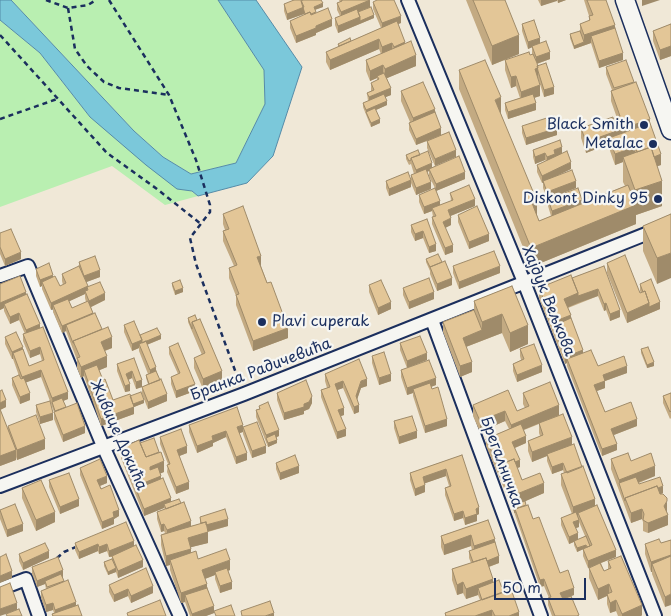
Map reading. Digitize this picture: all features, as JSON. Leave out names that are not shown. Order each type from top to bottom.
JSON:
[{"type":"street","name":"Хајдук Вељкова","points":[[408,0],[524,282],[655,616]]},
{"type":"street","points":[[625,0],[671,130]]},
{"type":"street","name":"Бранка Радичевића","points":[[0,486],[244,394],[671,224]]},
{"type":"street","name":"Живице Докића","points":[[0,276],[28,266],[103,446],[180,616]]},
{"type":"street","name":"Брегалничка","points":[[432,320],[541,616]]},
{"type":"street","points":[[0,589],[26,579],[39,616]]},
{"type":"path","points":[[46,0],[68,8],[88,5],[96,0]]},
{"type":"path","points":[[109,0],[169,95],[196,160],[210,205],[210,212],[190,238],[196,264],[244,394]]},
{"type":"path","points":[[68,8],[75,49],[87,66],[104,82],[119,88],[169,95]]},
{"type":"path","points":[[0,35],[106,153],[157,189],[201,224]]},
{"type":"path","points":[[0,119],[57,99]]},
{"type":"path","points":[[53,561],[64,552],[80,545]]},
{"type":"green space","points":[[11,0],[218,0],[264,70],[265,104],[236,163],[191,174],[163,157],[134,131]]},
{"type":"green space","points":[[0,20],[40,53],[90,117],[198,196],[165,205],[112,166],[0,207]]},
{"type":"water","points":[[0,0],[11,0],[134,131],[163,157],[191,174],[236,163],[265,104],[264,70],[218,0],[256,0],[302,67],[273,156],[247,183],[198,196],[192,191],[177,189],[90,117],[40,53],[0,20]]},
{"type":"building","points":[[294,0],[301,0],[304,7],[287,14],[284,4]]},
{"type":"building","points":[[321,0],[323,3],[314,7],[316,12],[305,14],[301,1]]},
{"type":"building","points":[[342,0],[370,0],[341,12],[337,3]]},
{"type":"building","points":[[377,0],[394,0],[401,16],[382,23],[373,2]]},
{"type":"building","points":[[473,0],[505,0],[519,35],[492,46]]},
{"type":"building","points":[[587,0],[606,0],[615,25],[584,35],[580,24],[590,20],[589,16],[593,15]]},
{"type":"building","points":[[371,7],[374,15],[360,21],[358,12]]},
{"type":"building","points":[[328,8],[332,19],[296,36],[290,21],[310,12],[311,15]]},
{"type":"building","points":[[357,9],[360,17],[338,26],[335,18]]},
{"type":"building","points":[[534,20],[540,38],[528,42],[522,24]]},
{"type":"building","points":[[397,21],[405,42],[394,47],[392,43],[382,47],[379,39],[330,60],[326,52]]},
{"type":"building","points":[[671,24],[671,46],[660,50],[653,31]]},
{"type":"building","points":[[615,28],[623,53],[599,61],[591,36]]},
{"type":"building","points":[[580,31],[584,42],[574,46],[570,34]]},
{"type":"building","points":[[350,38],[351,41],[339,46],[338,44]]},
{"type":"building","points":[[411,41],[416,55],[385,69],[383,65],[370,71],[366,60]]},
{"type":"building","points":[[546,41],[550,52],[536,57],[532,46]]},
{"type":"building","points":[[529,52],[530,55],[533,54],[537,63],[538,68],[535,69],[540,85],[521,92],[516,76],[511,77],[505,60]]},
{"type":"building","points":[[485,60],[501,97],[495,100],[537,201],[532,203],[539,221],[628,185],[636,205],[531,248],[459,70]]},
{"type":"building","points":[[626,60],[634,82],[614,88],[606,67]]},
{"type":"building","points":[[546,63],[554,87],[544,90],[537,66]]},
{"type":"building","points":[[384,73],[391,88],[369,97],[367,93],[374,90],[371,83],[379,79],[377,76]]},
{"type":"building","points":[[423,82],[435,109],[413,118],[401,91]]},
{"type":"building","points":[[636,82],[650,119],[586,142],[581,128],[620,116],[611,91]]},
{"type":"building","points":[[384,94],[387,101],[366,110],[363,103]]},
{"type":"building","points":[[533,94],[536,103],[508,112],[505,103]]},
{"type":"building","points":[[375,108],[380,119],[371,123],[366,112]]},
{"type":"building","points":[[435,112],[441,128],[416,139],[409,123]]},
{"type":"building","points":[[553,116],[557,128],[526,138],[522,126]]},
{"type":"building","points":[[650,123],[661,154],[654,157],[651,147],[637,152],[635,147],[615,154],[609,138]]},
{"type":"building","points":[[449,132],[456,150],[435,159],[427,141]]},
{"type":"building","points":[[560,140],[562,147],[554,150],[555,154],[547,157],[545,153],[535,157],[533,150]]},
{"type":"building","points":[[651,147],[662,181],[635,190],[623,157]]},
{"type":"building","points":[[418,150],[420,155],[411,158],[409,161],[406,155]]},
{"type":"building","points":[[428,151],[432,163],[416,170],[411,158]]},
{"type":"building","points":[[567,151],[571,162],[542,176],[537,165]]},
{"type":"building","points":[[459,156],[465,172],[436,184],[429,169]]},
{"type":"building","points":[[426,169],[431,182],[416,188],[411,175]]},
{"type":"building","points":[[572,170],[576,181],[547,192],[543,181]]},
{"type":"building","points":[[408,172],[411,180],[389,189],[386,181]]},
{"type":"building","points":[[469,185],[475,199],[448,210],[451,218],[443,222],[453,245],[445,248],[432,217],[436,216],[432,208],[453,200],[450,193]]},
{"type":"building","points":[[435,188],[440,201],[424,207],[419,195]]},
{"type":"building","points":[[578,188],[582,200],[552,211],[548,199]]},
{"type":"building","points":[[243,206],[261,256],[257,257],[267,283],[271,282],[288,328],[253,341],[236,295],[239,294],[229,268],[237,265],[223,231],[229,229],[223,214]]},
{"type":"building","points":[[477,206],[489,234],[469,242],[458,215]]},
{"type":"building","points":[[671,214],[671,253],[657,258],[643,226]]},
{"type":"building","points":[[427,219],[436,244],[429,247],[423,231],[415,234],[411,225]]},
{"type":"building","points":[[11,229],[21,252],[5,259],[0,247],[0,233]]},
{"type":"building","points":[[494,251],[500,266],[459,282],[453,266]]},
{"type":"building","points":[[438,254],[442,262],[430,267],[426,259]]},
{"type":"building","points":[[625,255],[640,293],[645,291],[649,303],[627,313],[607,263]]},
{"type":"building","points":[[95,256],[100,270],[84,276],[79,262]]},
{"type":"building","points":[[445,261],[452,278],[437,284],[430,267]]},
{"type":"building","points":[[49,263],[53,275],[40,280],[36,269]]},
{"type":"building","points":[[79,266],[88,286],[51,303],[42,282],[55,276],[60,286],[66,283],[62,274]]},
{"type":"building","points":[[604,266],[620,310],[610,314],[598,289],[578,296],[572,278]]},
{"type":"building","points":[[571,275],[578,293],[564,299],[571,315],[553,322],[539,288]]},
{"type":"building","points":[[20,276],[26,292],[0,303],[0,284]]},
{"type":"building","points":[[429,278],[434,292],[409,302],[403,288]]},
{"type":"building","points":[[651,279],[660,302],[649,307],[645,291],[643,292],[640,284]]},
{"type":"building","points":[[180,280],[183,288],[175,291],[172,283]]},
{"type":"building","points":[[381,280],[391,302],[378,308],[369,285]]},
{"type":"building","points":[[100,282],[105,293],[89,301],[85,291],[88,290],[87,287]]},
{"type":"building","points":[[512,286],[528,325],[510,333],[502,314],[482,322],[474,301]]},
{"type":"building","points":[[27,294],[40,324],[26,330],[19,313],[10,317],[4,304]]},
{"type":"building","points":[[68,299],[72,308],[88,301],[93,313],[62,326],[53,305]]},
{"type":"building","points":[[474,310],[482,330],[463,338],[472,362],[460,366],[443,322]]},
{"type":"building","points":[[95,313],[102,329],[73,341],[73,343],[66,325]]},
{"type":"building","points":[[195,315],[197,320],[192,322],[192,329],[188,318]]},
{"type":"building","points":[[571,318],[583,350],[565,357],[553,326]]},
{"type":"building","points":[[200,319],[222,371],[203,379],[194,358],[205,353],[192,322]]},
{"type":"building","points":[[134,321],[142,340],[132,344],[124,325]]},
{"type":"building","points":[[43,327],[68,392],[52,398],[41,370],[22,377],[13,353],[23,349],[29,366],[44,360],[40,347],[30,351],[23,334]]},
{"type":"building","points":[[108,327],[112,337],[101,342],[107,356],[81,367],[77,358],[80,357],[73,341]]},
{"type":"building","points":[[157,328],[161,335],[142,343],[140,335]]},
{"type":"building","points":[[16,332],[23,347],[12,352],[5,337]]},
{"type":"building","points":[[420,336],[427,353],[407,361],[400,343]]},
{"type":"building","points":[[146,341],[156,367],[150,370],[139,344]]},
{"type":"building","points":[[178,343],[195,384],[176,391],[171,377],[180,373],[169,347]]},
{"type":"building","points":[[534,344],[542,365],[517,375],[513,364],[524,359],[520,349]]},
{"type":"building","points":[[648,347],[654,362],[647,365],[641,349]]},
{"type":"building","points":[[591,350],[598,366],[624,356],[627,366],[603,375],[605,381],[594,385],[605,412],[631,402],[637,419],[611,429],[617,444],[602,449],[567,359]]},
{"type":"building","points":[[384,352],[391,374],[379,378],[372,356]]},
{"type":"building","points":[[134,358],[142,380],[136,382],[132,371],[126,374],[130,384],[125,386],[117,364]]},
{"type":"building","points":[[359,359],[367,379],[361,381],[356,396],[359,405],[354,407],[343,381],[335,384],[344,408],[338,410],[346,429],[337,432],[321,390],[330,387],[325,374]]},
{"type":"building","points":[[429,360],[436,378],[407,388],[401,370]]},
{"type":"building","points":[[97,365],[113,400],[130,394],[134,407],[101,419],[84,370]]},
{"type":"building","points":[[156,371],[160,380],[149,384],[146,375]]},
{"type":"building","points":[[19,375],[21,379],[24,378],[30,393],[20,397],[12,378]]},
{"type":"building","points":[[161,379],[167,394],[148,402],[142,387]]},
{"type":"building","points":[[306,380],[312,396],[309,402],[304,404],[304,407],[284,413],[277,393]]},
{"type":"building","points":[[550,382],[559,405],[511,425],[505,411],[480,421],[473,405],[508,390],[517,411],[529,406],[523,393]]},
{"type":"building","points":[[430,383],[432,389],[438,387],[447,419],[425,426],[413,389]]},
{"type":"building","points":[[2,390],[6,400],[0,403],[0,391]]},
{"type":"building","points":[[141,392],[144,400],[133,404],[130,396]]},
{"type":"building","points":[[671,393],[671,411],[670,412],[663,396]]},
{"type":"building","points":[[62,398],[66,407],[55,411],[52,402]]},
{"type":"building","points":[[50,401],[53,413],[40,417],[36,405]]},
{"type":"building","points":[[268,402],[279,430],[266,435],[256,410],[260,409],[259,406]]},
{"type":"building","points":[[77,403],[85,426],[63,435],[54,412]]},
{"type":"building","points":[[237,407],[243,425],[237,427],[247,453],[236,457],[226,431],[212,436],[213,440],[197,446],[189,425]]},
{"type":"building","points":[[0,409],[16,450],[0,456]]},
{"type":"building","points":[[563,414],[572,437],[532,452],[528,441],[543,435],[539,423]]},
{"type":"building","points":[[36,415],[45,439],[17,450],[8,426]]},
{"type":"building","points":[[412,416],[417,431],[399,437],[394,421]]},
{"type":"building","points":[[257,422],[266,446],[252,451],[243,427]]},
{"type":"building","points":[[521,424],[526,436],[512,442],[520,460],[515,462],[514,459],[499,465],[499,468],[486,439]]},
{"type":"building","points":[[181,429],[187,446],[177,450],[189,482],[176,487],[167,465],[170,464],[160,437]]},
{"type":"building","points":[[275,434],[277,440],[268,443],[266,438]]},
{"type":"building","points":[[154,438],[159,452],[146,457],[140,443]]},
{"type":"building","points":[[139,440],[146,457],[161,452],[164,461],[150,467],[150,470],[158,467],[161,476],[136,486],[121,448]]},
{"type":"building","points":[[574,444],[582,467],[567,473],[563,463],[552,467],[547,454]]},
{"type":"building","points":[[628,453],[631,461],[651,453],[655,466],[619,480],[611,459]]},
{"type":"building","points":[[295,455],[299,466],[280,473],[276,463]]},
{"type":"building","points":[[462,455],[479,507],[476,509],[477,514],[465,518],[463,511],[454,514],[445,488],[451,486],[446,469],[423,477],[425,485],[415,489],[410,473]]},
{"type":"building","points":[[100,459],[107,476],[97,480],[101,489],[110,485],[119,510],[113,512],[114,517],[102,522],[80,468]]},
{"type":"building","points":[[514,459],[522,480],[540,473],[544,483],[512,496],[499,465]]},
{"type":"building","points":[[583,466],[595,499],[573,507],[561,474]]},
{"type":"building","points":[[69,473],[79,499],[60,507],[49,480]]},
{"type":"building","points":[[636,477],[639,484],[660,477],[663,486],[658,488],[657,486],[625,498],[625,501],[619,483]]},
{"type":"building","points":[[163,478],[171,498],[144,509],[136,489]]},
{"type":"building","points":[[41,480],[55,512],[36,520],[22,488]]},
{"type":"building","points":[[657,486],[660,494],[667,498],[664,506],[668,515],[648,523],[643,520],[644,514],[642,509],[631,513],[625,498]]},
{"type":"building","points":[[179,499],[181,503],[166,509],[164,504]]},
{"type":"building","points":[[525,501],[526,505],[515,509],[515,513],[513,506]]},
{"type":"building","points":[[184,502],[191,521],[167,530],[164,524],[161,525],[157,512]]},
{"type":"building","points":[[15,504],[23,524],[7,530],[0,510]]},
{"type":"building","points":[[528,505],[533,519],[539,517],[560,573],[568,570],[574,588],[560,593],[563,599],[571,596],[579,615],[577,616],[555,616],[548,598],[551,597],[544,579],[540,580],[515,509]]},
{"type":"building","points":[[597,505],[616,550],[588,561],[583,549],[592,545],[578,513]]},
{"type":"building","points":[[225,509],[228,519],[206,525],[206,522],[201,523],[200,517]]},
{"type":"building","points":[[576,512],[579,520],[573,522],[578,533],[569,537],[561,518]]},
{"type":"building","points":[[488,520],[495,539],[474,546],[471,535],[444,545],[441,536]]},
{"type":"building","points":[[126,522],[134,541],[109,551],[107,544],[99,547],[98,544],[79,552],[75,543]]},
{"type":"building","points":[[206,522],[208,532],[188,538],[191,549],[166,556],[161,535]]},
{"type":"building","points":[[586,536],[590,546],[587,547],[586,545],[577,548],[574,541]]},
{"type":"building","points":[[659,539],[661,543],[671,540],[671,555],[651,562],[645,544]]},
{"type":"building","points":[[495,542],[499,556],[487,561],[486,558],[473,562],[469,551]]},
{"type":"building","points":[[45,543],[49,551],[23,563],[19,554]]},
{"type":"building","points":[[136,545],[143,560],[118,571],[112,556]]},
{"type":"building","points":[[226,549],[230,560],[202,570],[207,584],[181,593],[170,560],[196,551],[198,559]]},
{"type":"building","points":[[6,554],[12,571],[0,576],[0,557]]},
{"type":"building","points":[[621,556],[642,605],[622,614],[616,600],[610,603],[607,594],[612,592],[609,584],[598,589],[589,568],[600,563],[604,571],[611,568],[608,561]]},
{"type":"building","points":[[671,556],[671,594],[665,597],[652,564]]},
{"type":"building","points":[[58,557],[63,570],[37,581],[32,567]]},
{"type":"building","points":[[486,558],[493,579],[466,589],[463,582],[457,585],[452,569]]},
{"type":"building","points":[[112,559],[116,568],[108,572],[104,562]]},
{"type":"building","points":[[146,568],[153,586],[131,596],[128,589],[114,595],[109,585]]},
{"type":"building","points":[[227,568],[232,582],[220,586],[215,572]]},
{"type":"building","points":[[61,574],[64,581],[47,587],[45,581]]},
{"type":"building","points":[[68,580],[76,602],[55,610],[53,603],[46,605],[41,591]]},
{"type":"building","points":[[499,580],[502,588],[509,585],[510,590],[482,600],[478,588]]},
{"type":"building","points":[[10,583],[17,603],[0,609],[0,587]]},
{"type":"building","points":[[207,588],[214,606],[192,614],[185,595]]},
{"type":"building","points":[[511,589],[519,612],[509,616],[495,616],[492,610],[475,616],[446,616],[445,613]]},
{"type":"building","points":[[160,600],[166,616],[128,616],[127,613]]},
{"type":"building","points":[[270,601],[274,613],[265,616],[242,616],[241,611]]},
{"type":"building","points":[[78,605],[82,616],[53,616],[52,614]]},
{"type":"building","points":[[231,605],[235,616],[216,616],[214,611]]},
{"type":"building","points":[[19,609],[22,616],[7,616],[6,614]]},
{"type":"place","name":"Black Smith","points":[[644,125]]},
{"type":"place","name":"Metalac","points":[[653,144]]},
{"type":"place","name":"Diskont Dinky 95","points":[[658,199]]},
{"type":"place","name":"Plavi cuperak","points":[[262,322]]}]
